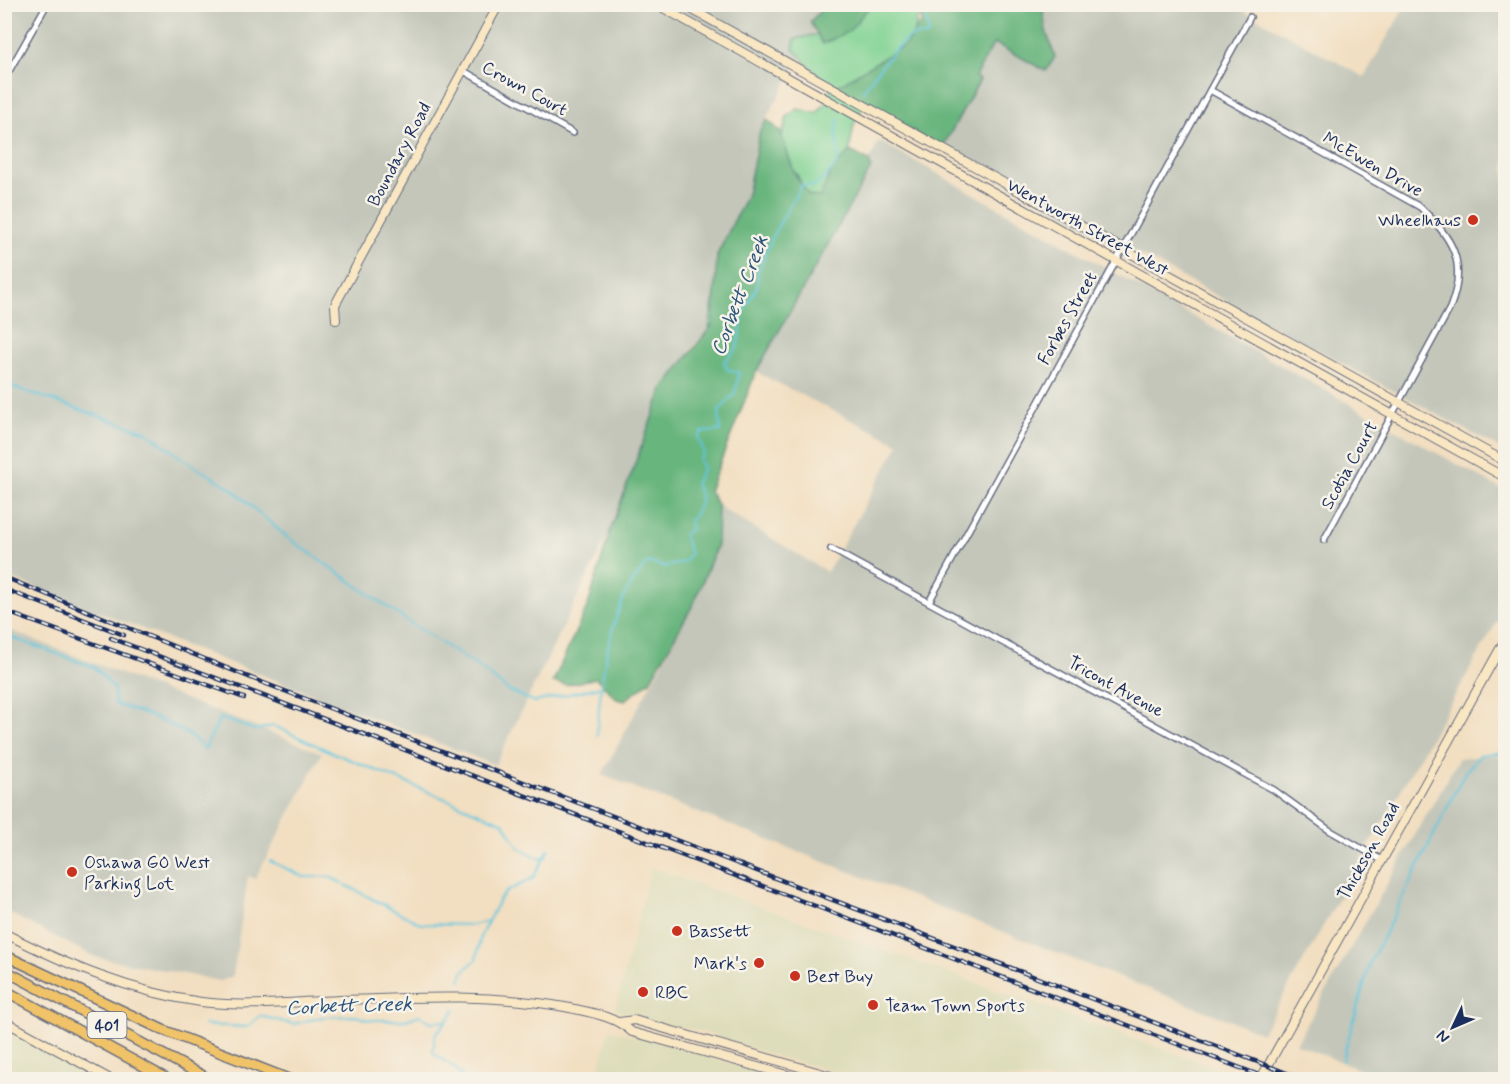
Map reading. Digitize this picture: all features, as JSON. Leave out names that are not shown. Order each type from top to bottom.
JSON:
[{"type":"highway","points":[[4,956],[107,1006],[291,1080]]},
{"type":"highway","name":"401","points":[[4,970],[211,1080]]},
{"type":"highway","name":"401","points":[[4,990],[169,1080]]},
{"type":"highway","points":[[183,1065],[218,1080]]},
{"type":"main road","name":"Boundary Road","points":[[336,320],[335,305],[499,4]]},
{"type":"main road","name":"Wentworth Street West","points":[[656,4],[1506,477]]},
{"type":"main road","name":"Wentworth Street West","points":[[682,4],[1506,462]]},
{"type":"main road","name":"Thickson Road","points":[[1260,1080],[1380,859],[1506,638]]},
{"type":"main road","points":[[4,933],[98,976],[155,993],[203,1002],[255,1004],[447,997],[550,1005],[620,1022],[634,1020],[845,1080]]},
{"type":"main road","points":[[4,1021],[112,1080]]},
{"type":"main road","points":[[620,1022],[632,1032],[805,1080]]},
{"type":"street","points":[[4,80],[47,4]]},
{"type":"street","name":"Forbes Street","points":[[928,602],[1250,17]]},
{"type":"street","name":"Crown Court","points":[[462,70],[573,133]]},
{"type":"street","name":"McEwen Drive","points":[[1210,90],[1420,207],[1438,225],[1451,243],[1459,275],[1456,294],[1400,404]]},
{"type":"street","name":"Scotia Court","points":[[1324,540],[1400,404]]},
{"type":"street","name":"Tricont Avenue","points":[[831,549],[1275,790],[1329,830],[1380,859]]},
{"type":"shaded area","points":[[4,5],[826,5],[810,22],[815,31],[760,130],[747,195],[717,255],[713,324],[690,350],[610,531],[495,765],[5,576]]},
{"type":"shaded area","points":[[1042,5],[1233,5],[1364,77],[1406,5],[1505,5],[1505,451],[942,148],[979,80],[975,77],[994,43],[1046,71],[1055,57],[1046,31]]},
{"type":"shaded area","points":[[879,141],[1505,491],[1505,608],[1262,1033],[602,775],[694,603],[717,545],[718,506],[827,572],[899,444],[756,372],[867,176],[869,161]]},
{"type":"shaded area","points":[[7,629],[322,753],[255,879],[248,876],[233,976],[221,981],[95,957],[5,911],[4,634]]},
{"type":"shaded area","points":[[1505,755],[1505,1079],[1383,1079],[1296,1044],[1459,758]]},
{"type":"shaded area","points":[[651,868],[1247,1079],[866,1079],[774,1056],[700,1031],[657,1023],[615,1010]]},
{"type":"shaded area","points":[[5,1030],[80,1074],[87,1078],[5,1079]]},
{"type":"shaded area","points":[[609,1030],[662,1043],[790,1080],[596,1080]]},
{"type":"green space","points":[[826,5],[871,5],[849,31],[823,44],[810,22]]},
{"type":"green space","points":[[855,5],[919,5],[915,31],[901,61],[867,99],[854,124],[844,182],[708,335],[713,302],[735,252],[802,187],[798,176],[777,154],[787,117],[797,109],[817,113],[828,100],[830,89],[793,49],[795,39],[818,34]]},
{"type":"green space","points":[[914,5],[1042,5],[1046,31],[1055,57],[1046,71],[994,43],[975,77],[980,80],[942,148],[834,88],[905,45],[922,21]]},
{"type":"green space","points":[[767,120],[780,131],[794,172],[809,196],[820,197],[831,171],[850,151],[869,161],[871,168],[756,372],[709,491],[718,506],[717,545],[694,603],[650,681],[624,701],[617,699],[596,678],[566,685],[553,682],[589,602],[610,531],[663,388],[713,324],[717,255],[747,195],[760,130]]},
{"type":"waterway","name":"Corbett Creek","points":[[863,91],[886,60],[906,39],[912,36],[927,36],[929,33],[922,4]]},
{"type":"waterway","name":"Corbett Creek","points":[[597,735],[604,664],[612,630],[624,597],[647,562],[665,567],[684,562],[690,554],[684,534],[691,530],[689,521],[700,504],[700,494],[695,484],[703,468],[699,460],[704,453],[698,437],[702,432],[720,431],[719,411],[735,393],[739,373],[727,369],[724,362],[737,348],[744,310],[757,287],[758,272],[774,233],[802,185],[816,186],[837,163],[839,154],[837,132],[840,119]]},
{"type":"waterway","points":[[4,384],[147,432],[187,462],[228,486],[287,537],[406,620],[483,670],[507,690],[535,702],[599,687]]},
{"type":"waterway","points":[[4,635],[94,667],[114,688],[115,704],[175,727],[205,749],[220,718],[255,730],[274,726],[504,823],[519,848],[541,859],[546,857]]},
{"type":"waterway","points":[[1342,1061],[1370,963],[1464,774],[1480,755],[1506,752]]},
{"type":"waterway","name":"Corbett Creek","points":[[460,981],[464,970],[476,960],[481,935],[499,900],[506,892],[533,878],[549,849]]},
{"type":"waterway","points":[[270,861],[304,877],[330,877],[421,924],[473,925],[488,921]]},
{"type":"waterway","name":"Corbett Creek","points":[[204,1025],[247,1027],[260,1016],[293,1024],[323,1017],[356,1016],[369,1020],[406,1020],[419,1015],[431,1022],[447,1021],[455,1009]]},
{"type":"waterway","points":[[446,1022],[435,1035],[433,1053],[454,1067],[465,1080]]},
{"type":"railway","points":[[4,577],[256,680],[1305,1080]]},
{"type":"railway","points":[[4,589],[124,635]]},
{"type":"railway","points":[[4,611],[244,698]]},
{"type":"railway","points":[[111,638],[1272,1080]]},
{"type":"place","name":"Wheelhaus","points":[[1473,220]]},
{"type":"place","name":"Oshawa GO West Parking Lot","points":[[72,872]]},
{"type":"place","name":"Bassett","points":[[677,931]]},
{"type":"place","name":"Mark's","points":[[759,963]]},
{"type":"place","name":"Best Buy","points":[[795,976]]},
{"type":"place","name":"RBC","points":[[643,992]]},
{"type":"place","name":"Team Town Sports","points":[[873,1005]]}]
